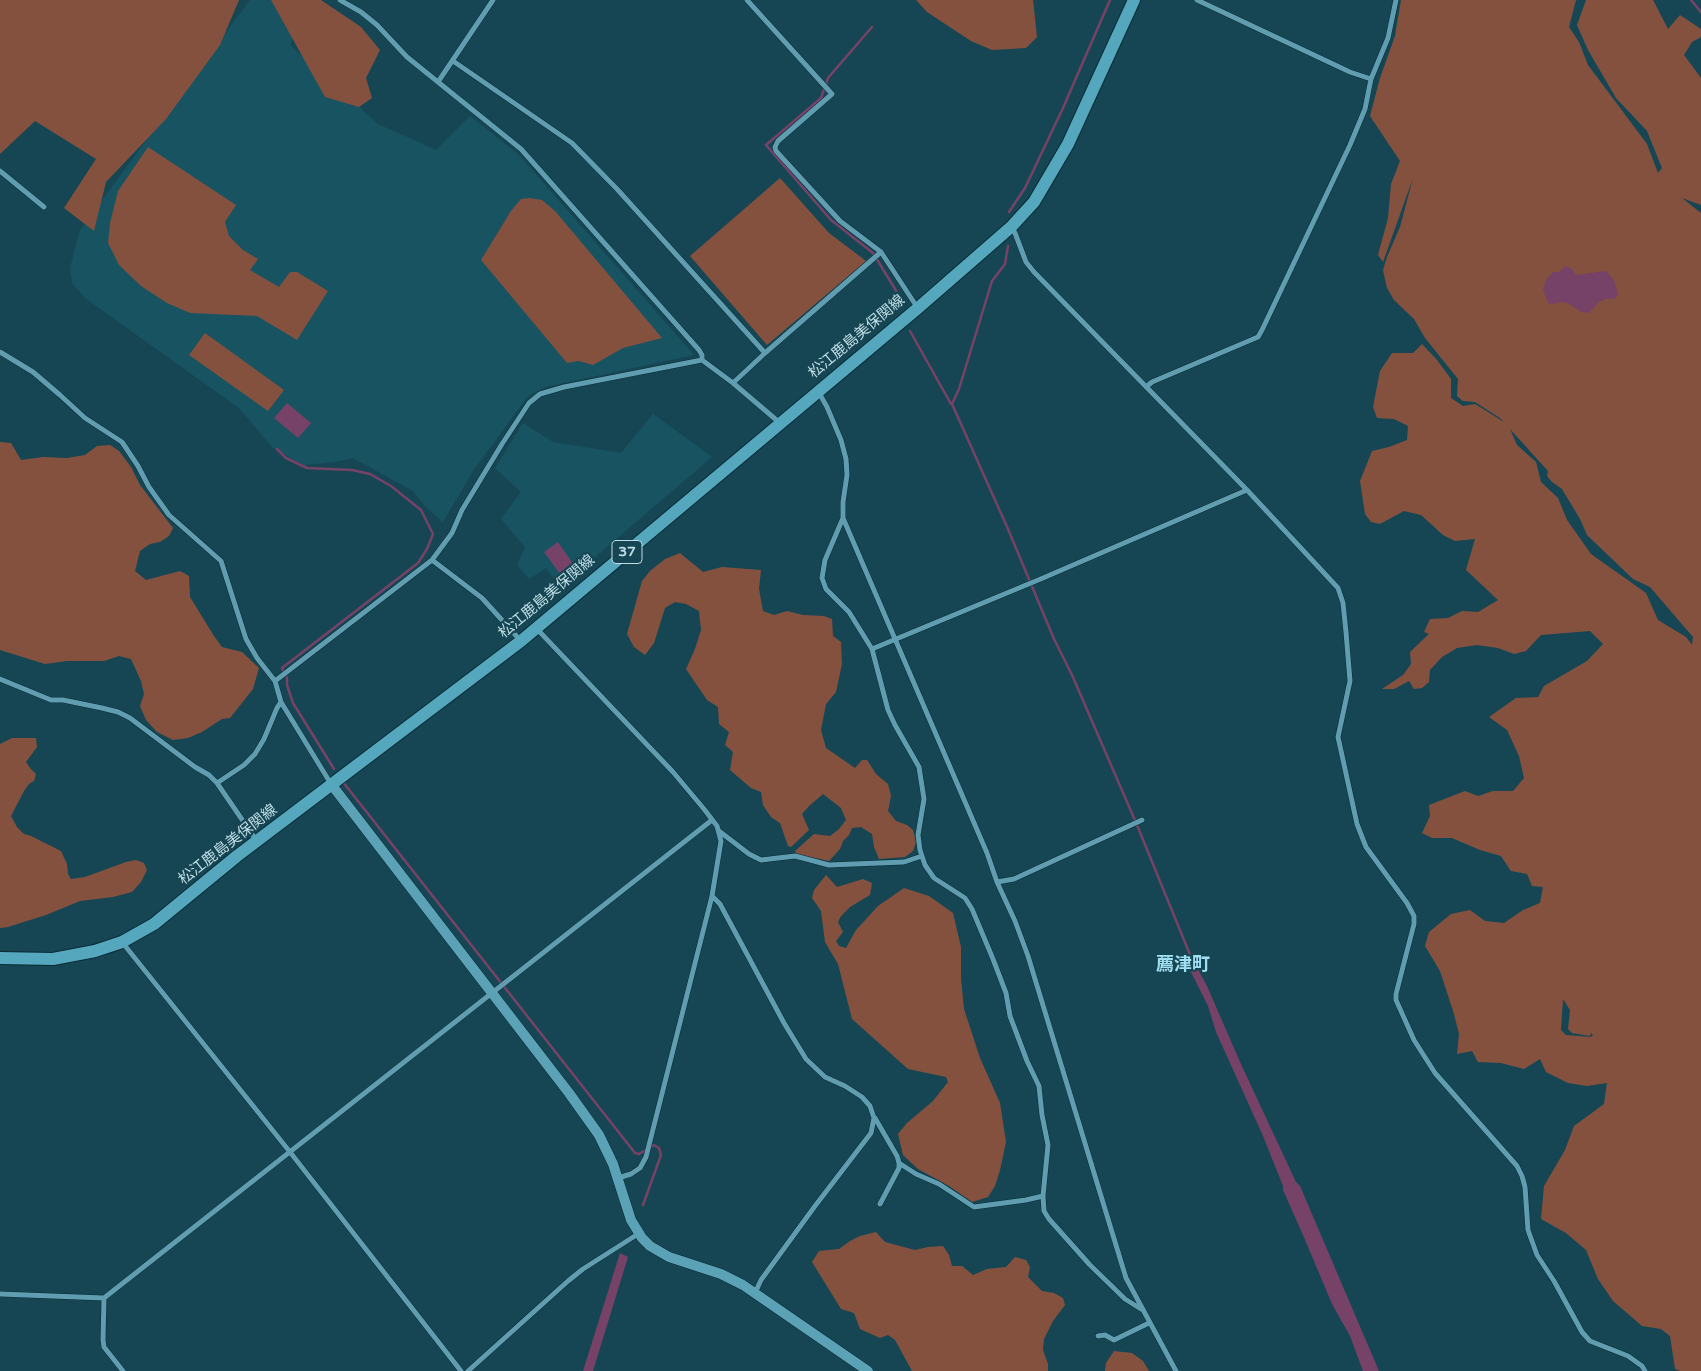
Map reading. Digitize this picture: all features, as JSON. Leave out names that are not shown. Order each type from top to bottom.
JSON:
[{"type":"main road","name":"松江鹿島美保関線","points":[[0,958],[53,959],[95,951],[122,942],[154,924],[332,784],[521,641],[918,308],[1011,227],[1034,202],[1059,161],[1134,0]]},
{"type":"street","points":[[340,0],[377,25],[406,58],[521,149],[699,350],[702,360]]},
{"type":"street","points":[[438,82],[493,0]]},
{"type":"street","points":[[747,0],[832,94],[778,141],[775,147],[776,151],[840,221],[877,255],[918,308]]},
{"type":"street","points":[[1197,0],[1350,72],[1371,79]]},
{"type":"street","points":[[1146,386],[1258,337],[1350,145],[1365,109],[1371,79],[1388,38],[1396,0]]},
{"type":"street","points":[[452,60],[572,143],[617,189],[765,353]]},
{"type":"street","points":[[0,171],[44,207]]},
{"type":"street","points":[[1011,227],[1016,233],[1026,262],[1034,272],[1247,490],[1332,580],[1340,593],[1346,632],[1350,681],[1338,736],[1357,824],[1366,847],[1402,896],[1414,916],[1414,924],[1396,1000],[1424,1057],[1451,1093],[1509,1156],[1522,1176],[1526,1195],[1528,1230],[1537,1255],[1554,1281],[1582,1332],[1590,1341],[1628,1356],[1642,1366],[1645,1371]]},
{"type":"street","points":[[733,383],[877,255]]},
{"type":"street","points":[[0,352],[33,372],[84,418],[122,442],[149,487],[169,515],[221,561],[246,639],[257,658],[275,681],[281,702],[332,784],[569,1092],[599,1135],[618,1178],[631,1220],[638,1234],[650,1246],[668,1257],[721,1274],[755,1293],[868,1371]]},
{"type":"street","points":[[275,681],[432,560],[452,533],[462,510],[502,444],[529,403],[540,394],[702,360],[780,422]]},
{"type":"street","points":[[818,391],[827,407],[846,459],[847,475],[843,518],[1015,921],[1028,956],[1126,1278],[1176,1371]]},
{"type":"street","points":[[872,649],[1247,490]]},
{"type":"street","points":[[843,518],[825,560],[822,578],[826,589],[849,612],[872,649],[888,710],[919,767],[922,777],[924,799],[918,835],[925,865],[934,878],[965,898],[972,909],[1000,976],[1006,993],[1010,1016],[1027,1061],[1039,1086],[1042,1116],[1048,1145],[1042,1196],[1044,1211],[1076,1249],[1125,1299],[1142,1309]]},
{"type":"street","points":[[432,560],[482,598],[521,641]]},
{"type":"street","points":[[537,628],[672,772],[712,820],[721,842],[712,896],[646,1157],[640,1168],[631,1174],[618,1178]]},
{"type":"street","points":[[0,679],[51,700],[63,700],[118,712],[130,718],[195,767],[209,775],[217,783],[257,842]]},
{"type":"street","points":[[217,783],[239,769],[255,754],[281,702]]},
{"type":"street","points":[[0,1294],[104,1298],[712,820]]},
{"type":"street","points":[[997,882],[1014,879],[1142,820]]},
{"type":"street","points":[[718,831],[749,854],[761,860],[794,856],[828,865],[904,862],[922,856]]},
{"type":"street","points":[[712,896],[720,904],[784,1023],[806,1059],[825,1077],[845,1086],[862,1097],[870,1106],[874,1118],[897,1156],[899,1163],[899,1168],[880,1204]]},
{"type":"street","points":[[122,942],[462,1371]]},
{"type":"street","points":[[755,1293],[761,1280],[871,1133],[874,1118]]},
{"type":"street","points":[[899,1163],[916,1174],[939,1184],[974,1207],[1042,1196]]},
{"type":"street","points":[[468,1371],[568,1281],[583,1269],[638,1234]]},
{"type":"street","points":[[104,1298],[104,1348],[123,1371]]},
{"type":"street","points":[[1098,1336],[1105,1335],[1114,1340],[1149,1322]]},
{"type":"shaded area","points":[[0,0],[239,0],[220,45],[166,119],[106,182],[94,231],[64,208],[96,159],[35,121],[0,154]]},
{"type":"shaded area","points":[[250,0],[310,0],[290,45],[378,124],[436,150],[470,116],[519,155],[694,355],[545,387],[528,396],[473,471],[443,522],[426,507],[413,491],[353,458],[304,465],[273,448],[239,408],[85,298],[72,283],[70,268],[80,230]]},
{"type":"shaded area","points":[[271,0],[321,0],[361,27],[380,50],[366,78],[372,98],[359,107],[325,97]]},
{"type":"shaded area","points":[[916,0],[1033,0],[1037,37],[1026,48],[992,50],[971,41],[927,12]]},
{"type":"shaded area","points":[[1401,0],[1576,0],[1569,27],[1579,42],[1588,65],[1647,144],[1658,173],[1662,168],[1647,131],[1616,98],[1588,50],[1577,25],[1586,0],[1653,0],[1668,29],[1680,15],[1701,29],[1701,37],[1692,42],[1684,55],[1701,78],[1701,205],[1682,198],[1701,213],[1701,1371],[1680,1371],[1675,1369],[1670,1336],[1661,1329],[1642,1326],[1613,1301],[1598,1279],[1586,1250],[1566,1233],[1541,1219],[1544,1186],[1565,1150],[1574,1126],[1604,1104],[1607,1083],[1587,1086],[1568,1083],[1546,1072],[1540,1059],[1524,1069],[1501,1063],[1478,1062],[1472,1051],[1457,1054],[1459,1034],[1454,1014],[1440,971],[1425,946],[1429,932],[1451,914],[1470,910],[1485,921],[1504,923],[1523,910],[1540,903],[1543,887],[1532,886],[1527,874],[1511,871],[1501,856],[1480,850],[1452,838],[1432,838],[1422,833],[1430,816],[1429,805],[1465,791],[1478,796],[1493,791],[1513,791],[1524,778],[1519,756],[1507,730],[1489,717],[1516,698],[1538,697],[1544,686],[1587,661],[1603,644],[1590,631],[1541,635],[1526,651],[1514,654],[1498,648],[1477,645],[1457,648],[1442,657],[1430,670],[1429,682],[1422,688],[1414,689],[1409,681],[1394,689],[1382,689],[1403,675],[1411,664],[1410,652],[1429,634],[1424,632],[1430,619],[1448,618],[1462,611],[1478,612],[1498,600],[1466,570],[1475,539],[1455,541],[1443,535],[1421,515],[1404,511],[1380,524],[1371,522],[1365,514],[1360,481],[1372,451],[1407,440],[1408,426],[1394,419],[1377,418],[1373,407],[1380,371],[1392,353],[1413,353],[1422,344],[1451,379],[1451,398],[1463,406],[1475,404],[1504,422],[1475,402],[1463,401],[1457,396],[1458,379],[1425,338],[1414,319],[1394,300],[1387,288],[1383,270],[1400,227],[1413,178],[1383,262],[1378,255],[1388,218],[1391,184],[1400,161],[1370,116],[1380,78],[1395,36]],"holes":[[[1510,429],[1548,471],[1547,476],[1552,482],[1562,489],[1587,535],[1633,579],[1650,587],[1693,637],[1692,645],[1686,637],[1658,620],[1646,593],[1591,554],[1567,520],[1558,498],[1541,482],[1536,462],[1517,445]],[[1563,999],[1570,1010],[1568,1029],[1572,1033],[1590,1036],[1591,1033],[1593,1035],[1591,1037],[1566,1035],[1561,1030]]]},
{"type":"shaded area","points":[[148,147],[236,205],[225,222],[229,236],[243,250],[258,259],[250,270],[279,287],[290,272],[297,272],[328,291],[297,340],[257,316],[190,313],[167,303],[141,286],[119,265],[108,243],[110,223],[118,191]]},
{"type":"shaded area","points":[[780,178],[829,233],[866,261],[767,345],[690,256]]},
{"type":"shaded area","points":[[521,199],[542,200],[555,211],[662,338],[623,348],[593,365],[579,361],[567,363],[481,260],[511,211]]},
{"type":"shaded area","points":[[1565,266],[1572,269],[1576,275],[1606,271],[1614,280],[1618,295],[1614,299],[1605,299],[1598,303],[1589,313],[1581,312],[1568,303],[1548,303],[1543,290],[1546,280],[1553,272],[1559,272]]},
{"type":"shaded area","points":[[205,333],[284,390],[268,411],[189,355]]},
{"type":"shaded area","points":[[287,403],[311,423],[298,438],[274,418]]},
{"type":"shaded area","points":[[653,414],[712,457],[560,587],[546,568],[529,579],[517,565],[525,547],[501,519],[521,492],[495,468],[523,423],[553,442],[621,453]]},
{"type":"shaded area","points":[[0,442],[11,443],[21,460],[43,457],[67,458],[85,455],[97,446],[110,445],[119,451],[131,467],[140,485],[173,528],[169,536],[160,542],[150,544],[140,551],[135,571],[146,580],[180,571],[189,576],[190,597],[222,647],[242,652],[259,668],[253,689],[230,718],[222,719],[202,732],[188,738],[173,740],[157,732],[146,720],[140,706],[144,694],[141,681],[131,659],[119,656],[104,661],[67,661],[45,664],[0,650]]},
{"type":"shaded area","points":[[558,542],[576,568],[563,578],[544,552]]},
{"type":"shaded area","points":[[680,553],[703,572],[722,567],[761,570],[759,589],[763,611],[774,615],[787,611],[803,615],[824,616],[832,619],[833,636],[841,642],[842,664],[836,692],[826,704],[821,730],[826,748],[855,768],[862,760],[867,760],[876,774],[888,784],[891,796],[888,811],[896,821],[907,825],[913,830],[916,842],[913,851],[905,857],[879,859],[874,847],[872,834],[861,827],[852,828],[840,849],[829,861],[797,854],[795,851],[814,834],[830,836],[846,820],[841,808],[823,794],[802,814],[809,830],[791,847],[788,846],[780,823],[771,817],[763,805],[761,792],[751,788],[730,770],[733,752],[725,745],[729,732],[719,724],[718,707],[707,700],[686,669],[701,630],[699,611],[686,604],[675,602],[665,608],[654,643],[645,655],[634,647],[627,634],[642,581],[650,571],[665,559]]},
{"type":"shaded area","points":[[12,738],[36,738],[37,747],[26,762],[36,774],[34,781],[24,791],[11,816],[17,827],[24,834],[61,851],[71,879],[85,877],[126,862],[136,860],[144,863],[147,870],[141,882],[132,892],[113,897],[80,901],[46,915],[0,928],[0,744]]},
{"type":"shaded area","points":[[826,875],[837,887],[863,879],[872,883],[870,895],[850,907],[841,916],[838,922],[843,932],[836,941],[839,946],[846,948],[856,930],[878,906],[904,888],[929,896],[953,913],[961,947],[961,979],[964,1009],[980,1058],[1000,1103],[1006,1142],[995,1186],[988,1197],[972,1202],[949,1186],[918,1169],[903,1155],[898,1134],[907,1123],[933,1101],[948,1082],[946,1077],[908,1069],[852,1019],[838,964],[825,942],[821,911],[812,898],[814,890]]},
{"type":"shaded area","points":[[1193,960],[1207,986],[1296,1182],[1300,1186],[1379,1371],[1363,1371],[1350,1336],[1332,1304],[1283,1190],[1263,1136],[1216,1032],[1208,1006],[1191,972],[1190,964]]},
{"type":"shaded area","points":[[876,1232],[885,1242],[915,1250],[943,1246],[949,1255],[952,1266],[962,1266],[973,1275],[987,1269],[1006,1267],[1015,1257],[1026,1260],[1030,1267],[1028,1277],[1042,1291],[1054,1293],[1063,1298],[1065,1305],[1053,1321],[1044,1339],[1043,1350],[1048,1364],[1048,1371],[912,1371],[895,1340],[888,1335],[880,1338],[860,1329],[854,1313],[841,1309],[812,1262],[819,1251],[839,1249],[860,1236]]},
{"type":"shaded area","points":[[620,1253],[628,1257],[593,1371],[583,1371]]},
{"type":"shaded area","points":[[1114,1351],[1132,1353],[1143,1361],[1149,1371],[1105,1371],[1106,1363]]},
{"type":"waterway","points":[[1009,212],[1025,188],[1063,108],[1110,0]]},
{"type":"waterway","points":[[1691,0],[1701,12]]},
{"type":"waterway","points":[[872,27],[828,78],[821,98],[766,145],[831,220],[873,253],[903,302]]},
{"type":"waterway","points":[[1008,246],[1005,264],[992,281],[959,389],[952,404],[1137,825],[1193,962]]},
{"type":"waterway","points":[[910,331],[951,404]]},
{"type":"waterway","points":[[277,449],[286,458],[307,468],[352,470],[370,474],[391,486],[421,510],[433,534],[427,549],[418,563],[282,668],[287,678],[287,685],[293,703],[334,769]]},
{"type":"waterway","points":[[343,782],[635,1153],[639,1154],[654,1145],[659,1148],[661,1155],[643,1205]]},
{"type":"district","name":"薦津町","points":[[1183,965]]}]
